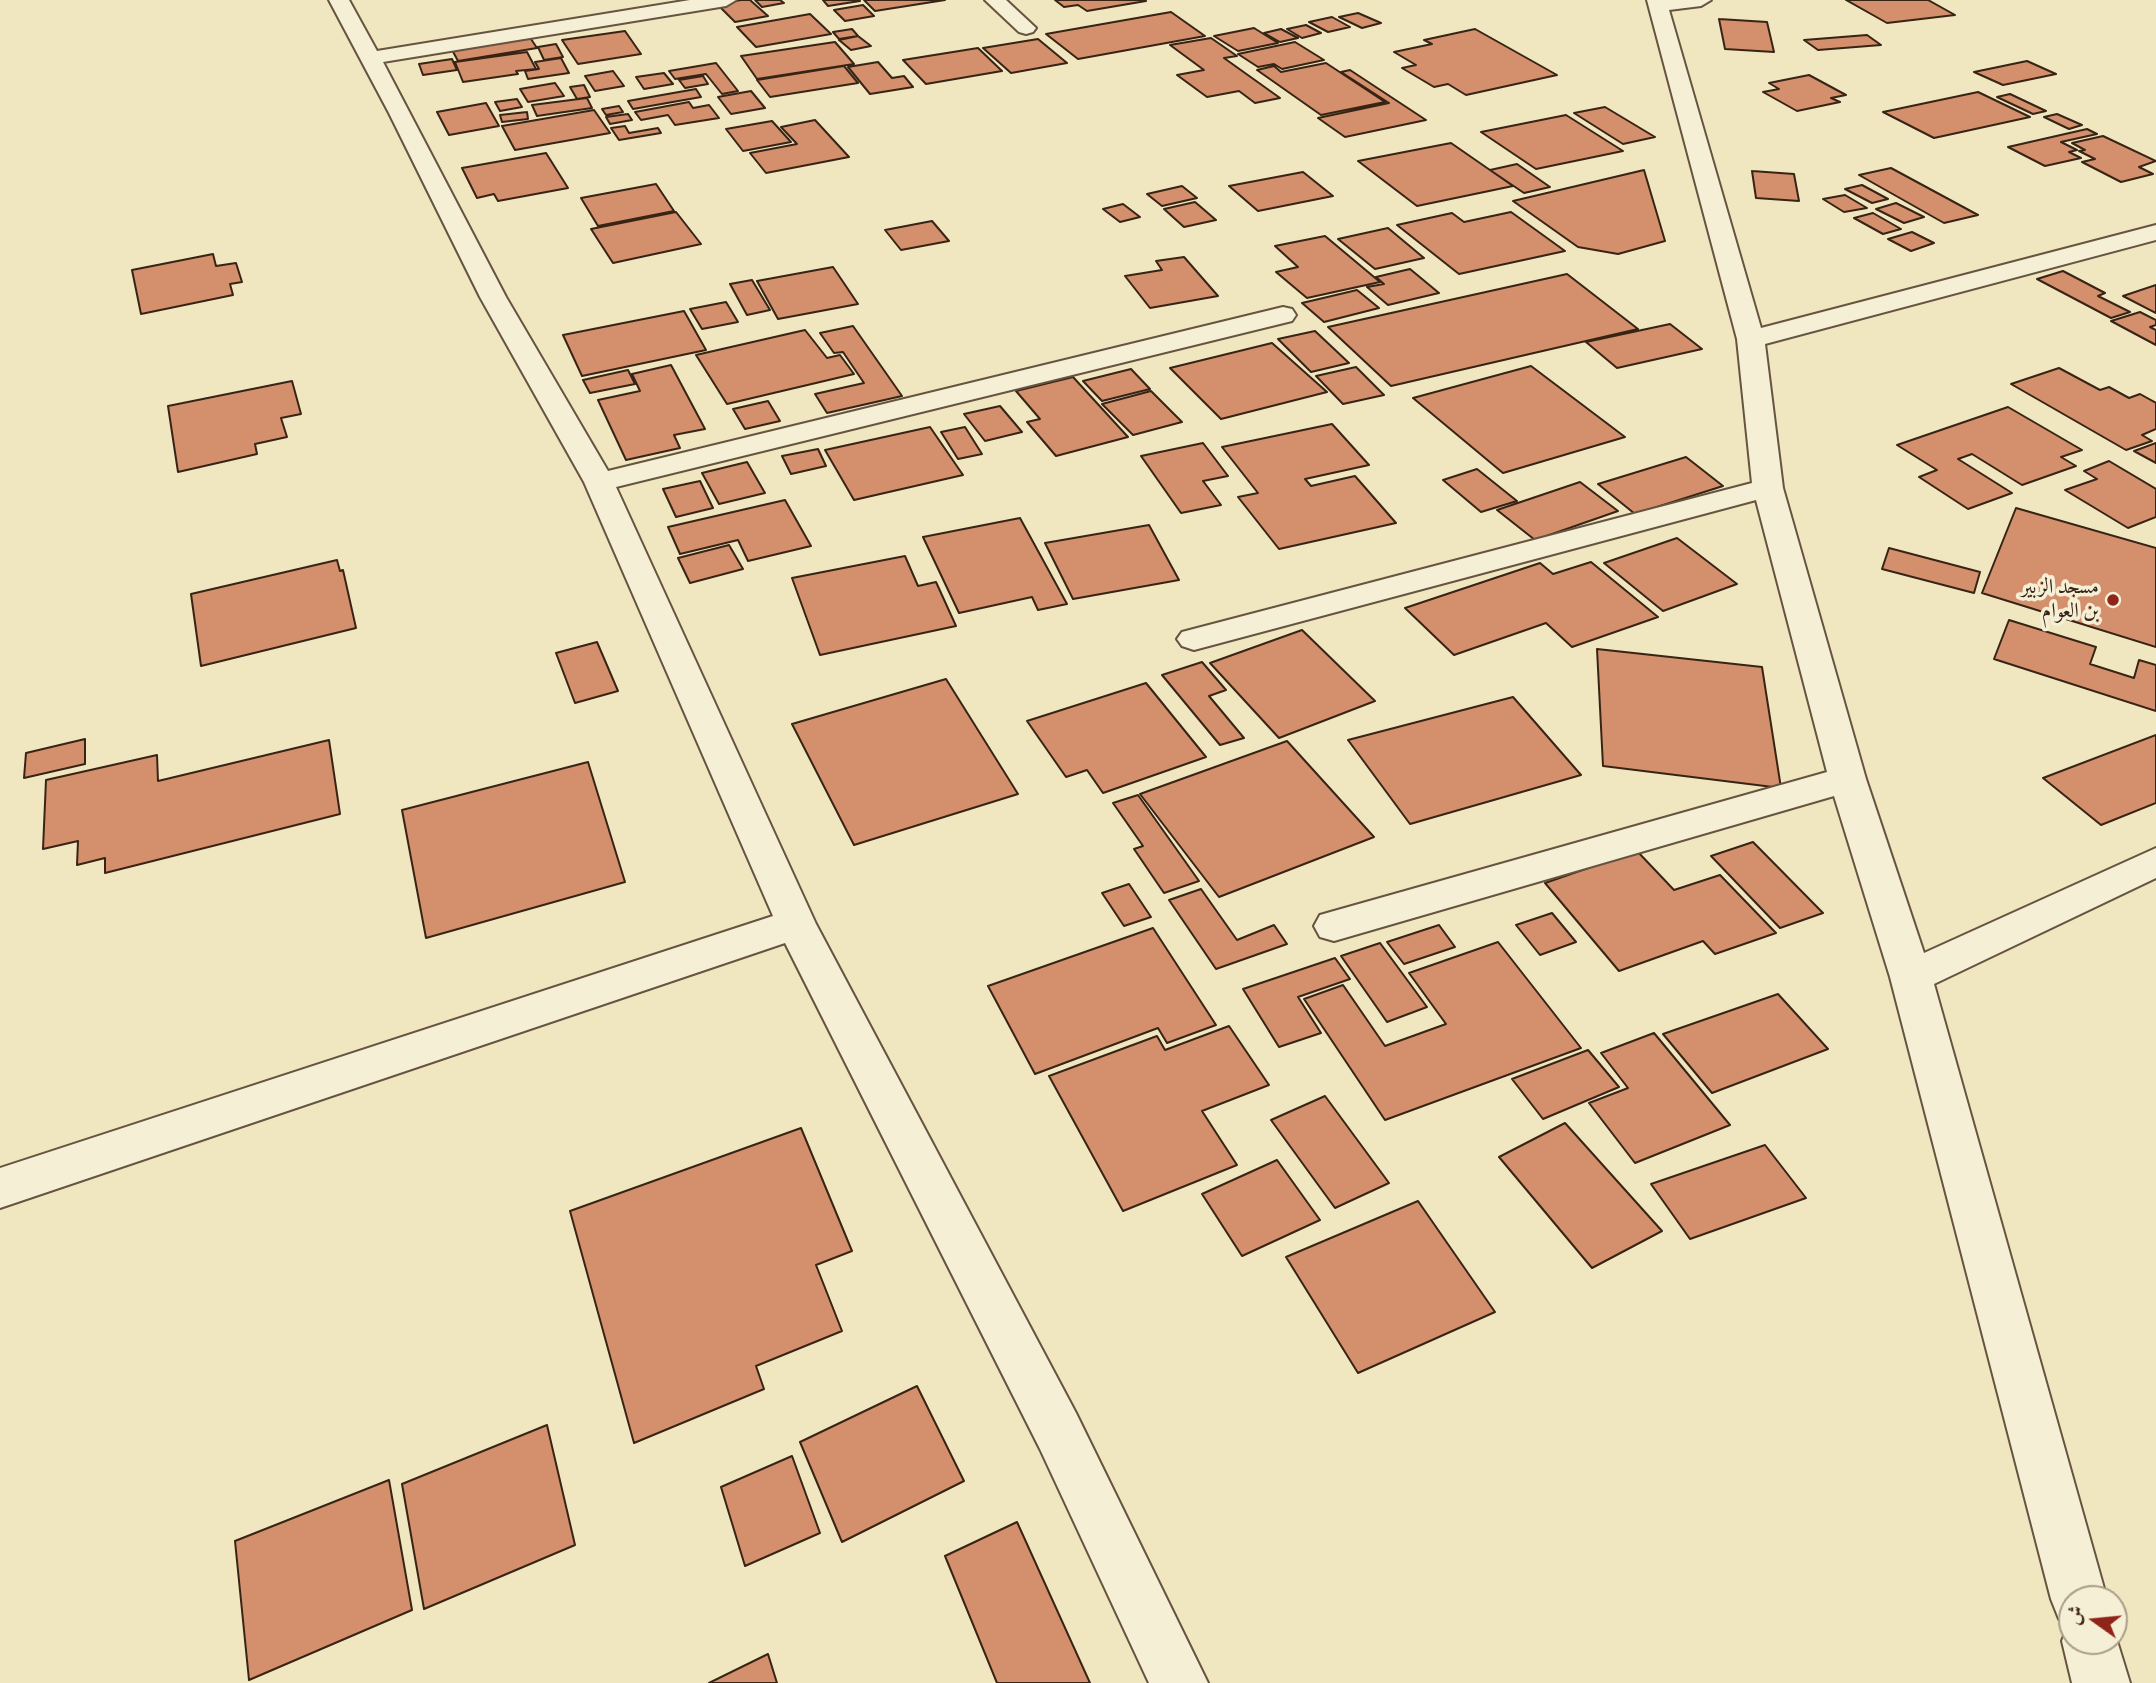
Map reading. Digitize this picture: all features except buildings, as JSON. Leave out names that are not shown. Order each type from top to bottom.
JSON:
[{"type":"street","points":[[339,0],[493,297],[599,482],[796,924],[1058,1432],[1179,1683]]},
{"type":"street","points":[[369,58],[726,0]]},
{"type":"street","points":[[995,0],[1026,28]]},
{"type":"street","points":[[1701,0],[1657,3],[1751,339],[1768,488],[1847,779],[1911,977],[2075,1585]]},
{"type":"street","points":[[1751,339],[2156,232]]},
{"type":"street","points":[[599,482],[1283,315]]},
{"type":"street","points":[[1194,639],[1768,488]]},
{"type":"street","points":[[1334,926],[1847,779]]},
{"type":"street","points":[[1911,977],[2156,862]]},
{"type":"street","points":[[0,1188],[796,924]]},
{"type":"street","points":[[2094,1655],[2101,1683]]},
{"type":"place","name":"مسجد الزبير بن العوام","points":[[2113,600]]}]
